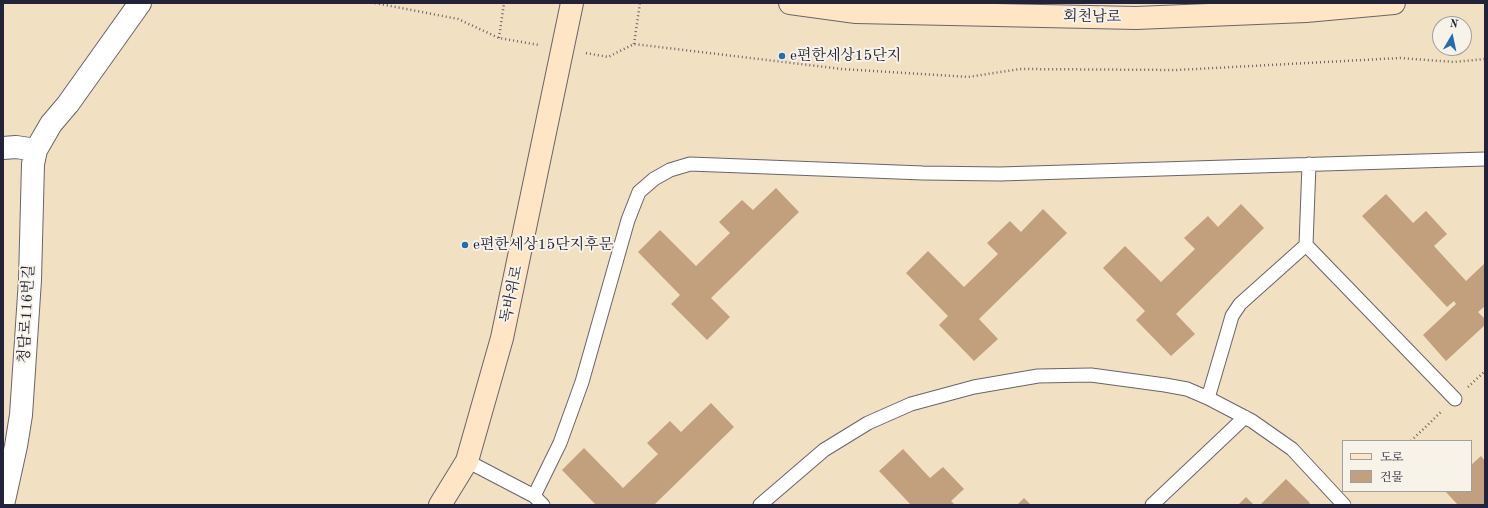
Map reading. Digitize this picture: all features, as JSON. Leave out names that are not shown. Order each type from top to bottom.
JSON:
[{"type":"main road","name":"독바위로","points":[[440,505],[467,461],[502,338],[572,3]]},
{"type":"main road","name":"회천남로","points":[[790,3],[856,12],[1136,18],[1306,11],[1394,3]]},
{"type":"street","name":"청담로116번길","points":[[3,505],[6,478],[21,415],[30,280],[33,164],[36,150],[51,124],[68,104],[140,3]]},
{"type":"street","points":[[3,148],[16,147],[36,150]]},
{"type":"lane","points":[[467,461],[539,501],[582,382],[628,220],[639,192],[654,179],[670,170],[690,164],[922,173],[1000,174],[1485,159]]},
{"type":"lane","points":[[1308,164],[1306,245],[1455,399]]},
{"type":"lane","points":[[1208,398],[1230,323],[1240,304],[1306,245]]},
{"type":"lane","points":[[761,505],[824,450],[868,423],[911,404],[974,387],[1038,376],[1091,375],[1187,389],[1208,398],[1245,418],[1292,449],[1344,505]]},
{"type":"lane","points":[[1152,505],[1245,418]]},
{"type":"path","points":[[375,3],[458,19],[499,38],[504,3]]},
{"type":"path","points":[[634,44],[640,3]]},
{"type":"path","points":[[608,57],[634,44],[842,69],[968,77],[1020,69],[1177,70],[1400,58],[1454,62],[1485,59]]},
{"type":"building","points":[[776,188],[799,212],[711,298],[730,317],[707,340],[671,304],[680,295],[638,252],[660,230],[696,266],[730,233],[719,222],[742,200],[753,210]]},
{"type":"building","points":[[1386,194],[1413,223],[1426,211],[1447,234],[1434,246],[1466,281],[1485,263],[1485,306],[1478,312],[1485,319],[1485,325],[1446,361],[1423,335],[1456,304],[1454,301],[1447,307],[1362,216]]},
{"type":"building","points":[[1241,204],[1264,228],[1176,314],[1195,334],[1171,356],[1136,320],[1145,311],[1103,268],[1125,246],[1161,282],[1195,249],[1184,238],[1208,216],[1218,227]]},
{"type":"building","points":[[1043,209],[1067,233],[979,319],[998,339],[974,361],[939,325],[948,316],[906,273],[928,251],[964,287],[998,254],[987,243],[1010,221],[1021,232]]},
{"type":"building","points":[[711,403],[734,427],[654,505],[596,505],[562,470],[584,448],[623,488],[658,454],[647,443],[670,421],[681,432]]},
{"type":"building","points":[[903,449],[930,478],[943,467],[964,489],[951,501],[955,505],[911,505],[879,471]]},
{"type":"building","points":[[1481,456],[1485,461],[1485,505],[1458,505],[1446,492],[1472,492],[1472,464]]},
{"type":"building","points":[[1286,479],[1310,503],[1308,505],[1260,505]]},
{"type":"building","points":[[1246,497],[1254,505],[1238,505]]},
{"type":"building","points":[[1024,498],[1031,505],[1017,505]]},
{"type":"place","name":"e편한세상15단지","points":[[782,56]]},
{"type":"place","name":"e편한세상15단지후문","points":[[465,245]]}]
